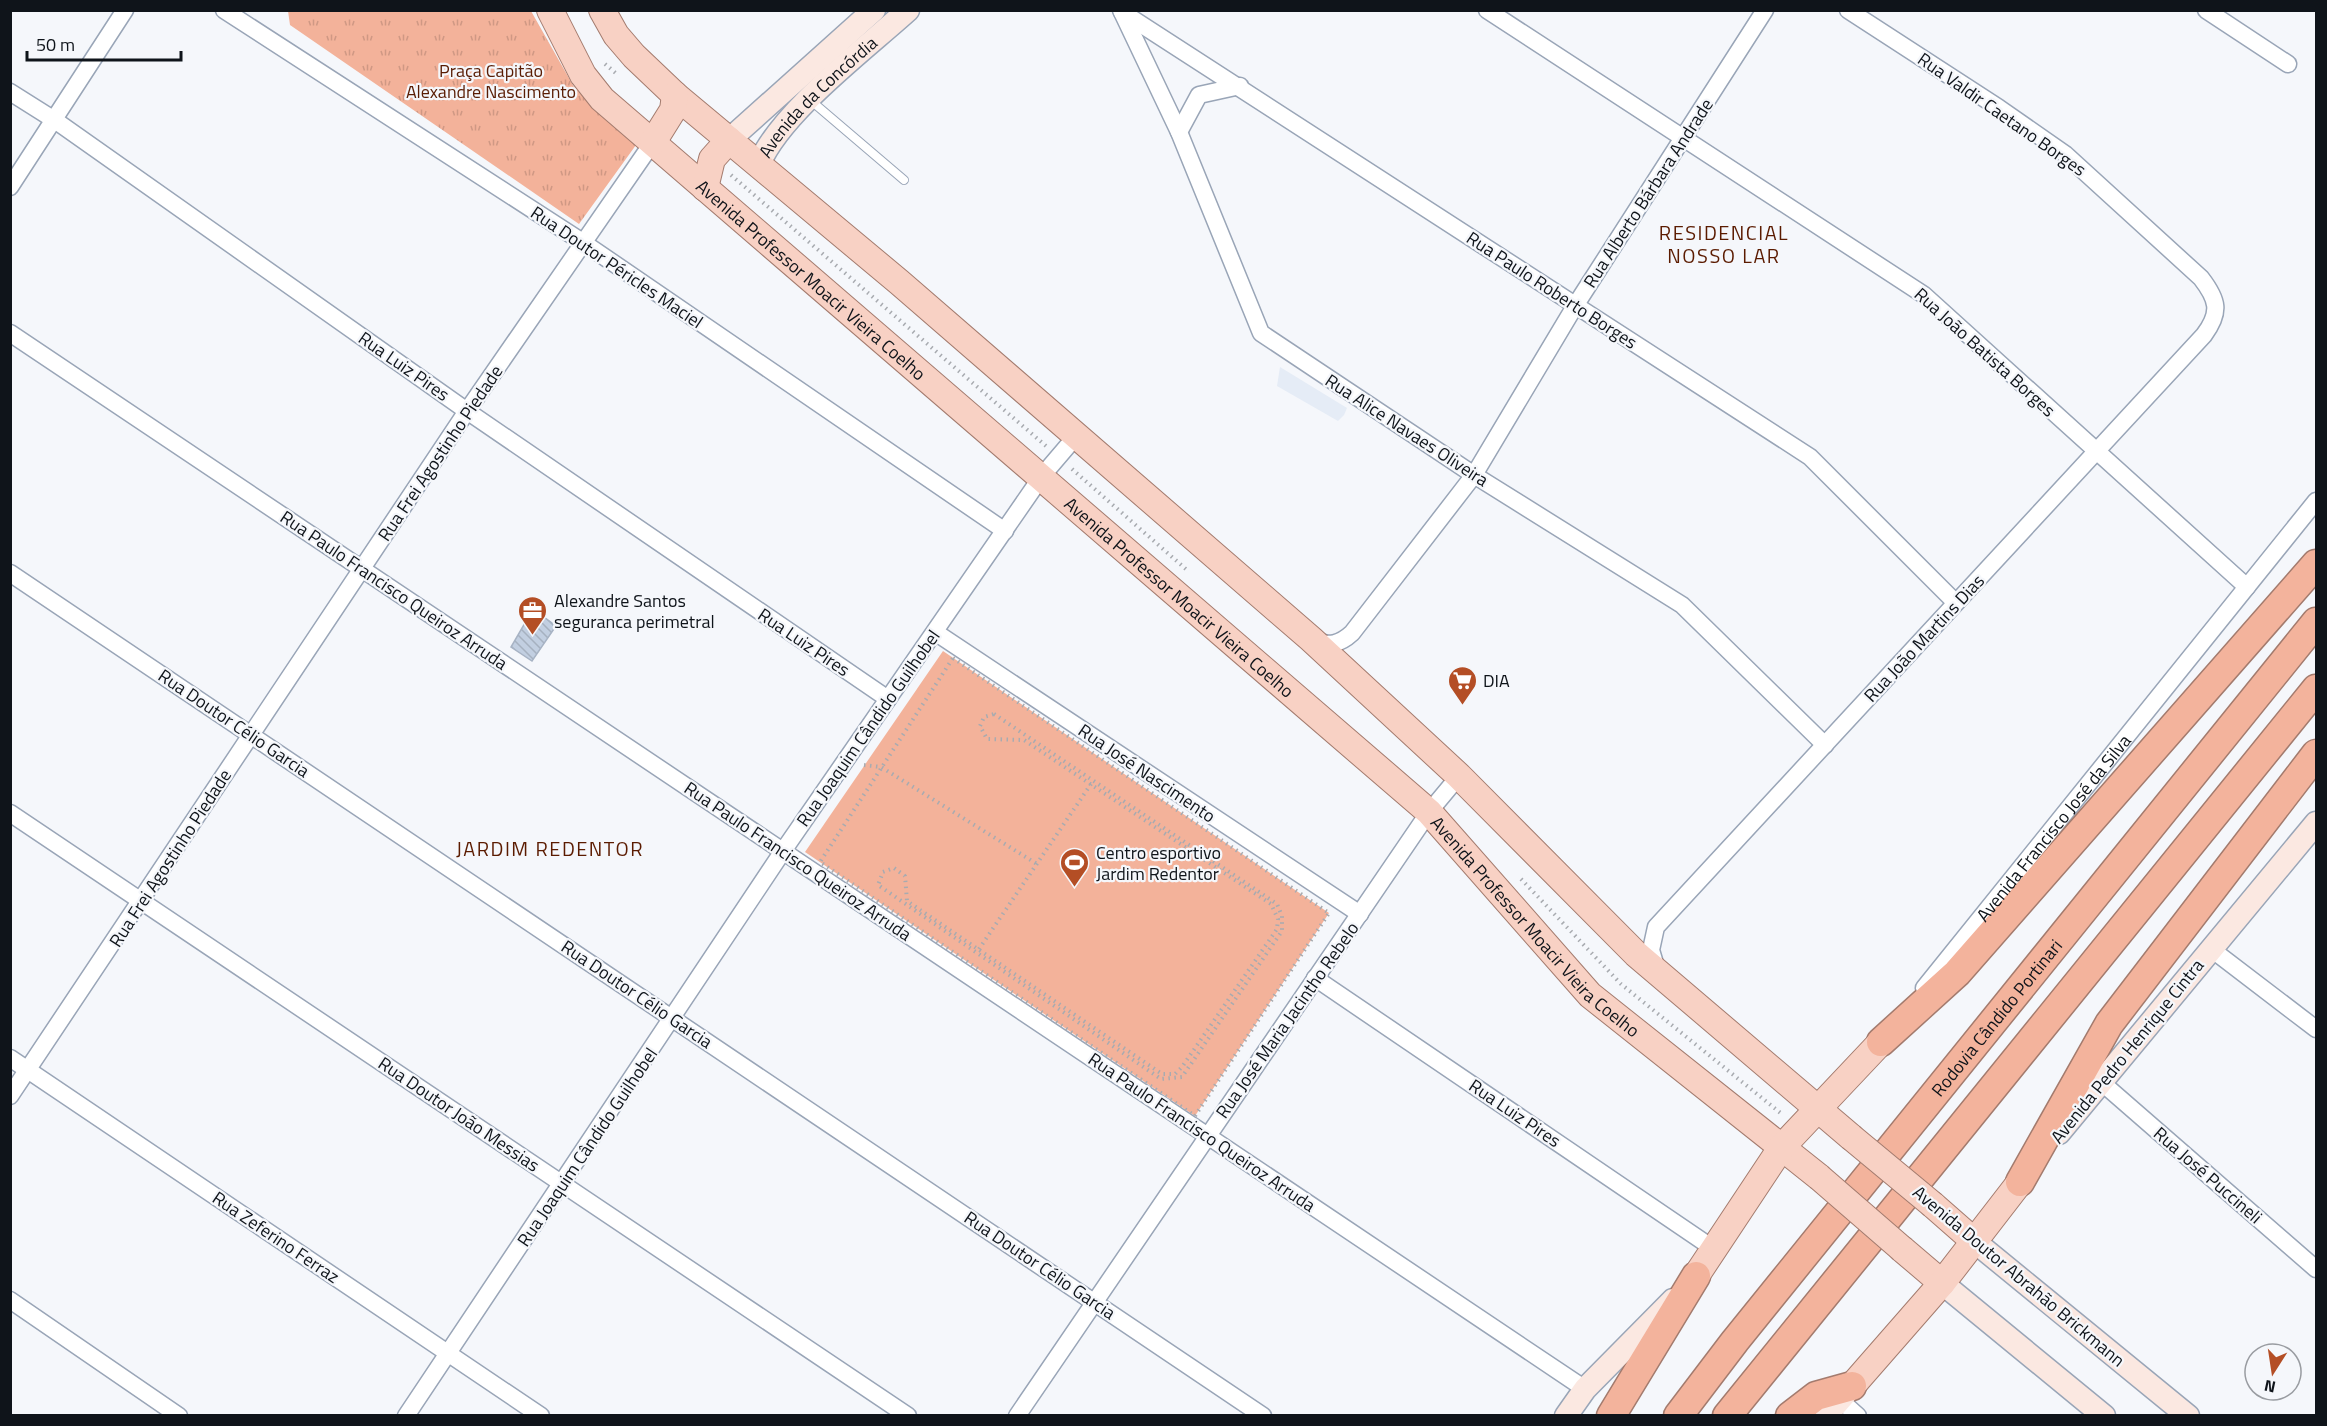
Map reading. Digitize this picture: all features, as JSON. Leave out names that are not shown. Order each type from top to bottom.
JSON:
[{"type":"highway","points":[[1881,1041],[1958,972],[2316,564]]},
{"type":"highway","name":"Rodovia Cândido Portinari","points":[[1678,1416],[1734,1341],[2316,622]]},
{"type":"highway","points":[[1727,1416],[2316,689]]},
{"type":"highway","points":[[2020,1182],[2093,1071],[2109,1024],[2316,754]]},
{"type":"highway","points":[[1611,1416],[1696,1276]]},
{"type":"highway","points":[[1790,1416],[1816,1396],[1839,1400]]},
{"type":"main road","name":"Avenida Professor Moacir Vieira Coelho","points":[[550,10],[583,75],[602,99],[1429,812],[1590,995],[1819,1177],[1942,1283]]},
{"type":"main road","points":[[602,10],[616,35],[634,56],[675,95],[1077,435],[1311,639],[1459,776],[1658,973],[1815,1108]]},
{"type":"main road","points":[[652,142],[669,119],[675,95]]},
{"type":"main road","points":[[705,188],[712,159],[729,140]]},
{"type":"main road","name":"Avenida Francisco José da Silva","points":[[1696,1276],[1780,1148],[1815,1108],[1881,1041]]},
{"type":"main road","name":"Avenida Doutor Abrahão Brickmann","points":[[1815,1108],[1974,1241]]},
{"type":"main road","points":[[1839,1400],[1942,1283],[2020,1182]]},
{"type":"street","points":[[10,187],[56,121],[125,10]]},
{"type":"street","name":"Rua Doutor Péricles Maciel","points":[[224,10],[248,18],[584,243],[1005,531]]},
{"type":"street","name":"Avenida da Concórdia","points":[[759,164],[801,92],[874,10]]},
{"type":"street","name":"Avenida da Concórdia","points":[[729,140],[801,92],[908,10]]},
{"type":"street","name":"Rua João Batista Borges","points":[[1487,10],[1682,140],[1924,295],[2247,587]]},
{"type":"street","name":"Rua Alberto Bárbara Andrade","points":[[1311,639],[1322,644],[1333,645],[1352,633],[1474,475],[1575,306],[1765,10]]},
{"type":"street","name":"Rua Valdir Caetano Borges","points":[[1848,10],[1999,108],[2065,154],[2201,278],[2213,293],[2216,309]]},
{"type":"street","points":[[2206,10],[2288,64]]},
{"type":"street","name":"Rua Paulo Roberto Borges","points":[[1122,11],[1810,457],[1955,602]]},
{"type":"street","name":"Rua Alice Navaes Oliveira","points":[[1122,11],[1179,132],[1261,333],[1474,475],[1682,605],[1825,745]]},
{"type":"street","points":[[1179,132],[1199,95],[1240,86]]},
{"type":"street","name":"Rua Luiz Pires","points":[[10,92],[56,121],[467,411],[888,699]]},
{"type":"street","name":"Rua Frei Agostinho Piedade","points":[[10,1096],[467,411],[652,142]]},
{"type":"street","name":"Rua João Martins Dias","points":[[1658,973],[1651,950],[1656,927],[1955,602],[2098,453],[2204,335],[2213,323],[2216,309]]},
{"type":"street","name":"Rua Paulo Francisco Queiroz Arruda","points":[[10,333],[1585,1389]]},
{"type":"street","name":"Rua Joaquim Cândido Guilhobel","points":[[406,1416],[783,851],[1042,476],[1077,435]]},
{"type":"street","name":"Avenida Francisco José da Silva","points":[[1881,1041],[2316,501]]},
{"type":"street","name":"Rua Doutor Célio Garcia","points":[[10,573],[1263,1416]]},
{"type":"street","name":"Rua José Nascimento","points":[[934,632],[1360,914]]},
{"type":"street","name":"Rua José Maria Jacintho Rebelo","points":[[1017,1416],[1429,812],[1459,776]]},
{"type":"street","name":"Rua Doutor João Messias","points":[[10,813],[908,1416]]},
{"type":"street","name":"Avenida Pedro Henrique Cintra","points":[[2093,1071],[2210,948],[2316,823]]},
{"type":"street","points":[[2210,948],[2316,1029]]},
{"type":"street","name":"Rua Luiz Pires","points":[[1315,978],[1714,1249]]},
{"type":"street","name":"Rua Zeferino Ferraz","points":[[10,1058],[541,1416]]},
{"type":"street","name":"Rua José Puccineli","points":[[2093,1071],[2316,1269]]},
{"type":"street","name":"Avenida Doutor Abrahão Brickmann","points":[[1974,1241],[2188,1416]]},
{"type":"street","points":[[1566,1416],[1585,1389],[1696,1276]]},
{"type":"street","points":[[1942,1283],[2104,1416]]},
{"type":"street","points":[[10,1300],[179,1416]]},
{"type":"street","points":[[1839,1400],[1858,1416]]},
{"type":"lane","points":[[801,92],[904,180]]},
{"type":"path","points":[[953,658],[1329,913],[1195,1116],[820,862],[881,767],[953,658]]},
{"type":"path","points":[[994,714],[1006,720],[1277,904],[1282,916],[1282,931],[1182,1077],[1172,1080],[1161,1079],[878,885],[884,872],[894,868],[905,876],[907,901],[1162,1074],[1175,1074],[1277,930],[1278,919],[1271,904],[1091,784],[1024,740],[987,739],[980,726],[984,717],[994,714]]},
{"type":"path","points":[[844,762],[881,767],[1037,864]]},
{"type":"path","points":[[979,949],[1091,784]]},
{"type":"shaded area","points":[[1280,367],[1347,408],[1344,415],[1338,421],[1277,386]]},
{"type":"green space","name":"Praça Capitão Alexandre Nascimento","points":[[288,11],[531,11],[574,87],[636,145],[579,224],[290,25]]},
{"type":"green space","name":"Centro esportivo Jardim Redentor","points":[[943,651],[1329,913],[1195,1116],[805,852]]},
{"type":"building","name":"Alexandre Santos seguranca perimetral","points":[[533,609],[556,626],[532,661],[511,647]]},
{"type":"place","name":"Alexandre Santos seguranca perimetral","points":[[533,636]]},
{"type":"place","name":"DIA","points":[[1462,706]]},
{"type":"place","name":"Centro esportivo Jardim Redentor","points":[[1075,888]]},
{"type":"district","name":"RESIDENCIAL NOSSO LAR","points":[[1724,244]]},
{"type":"district","name":"JARDIM REDENTOR","points":[[550,848]]}]
